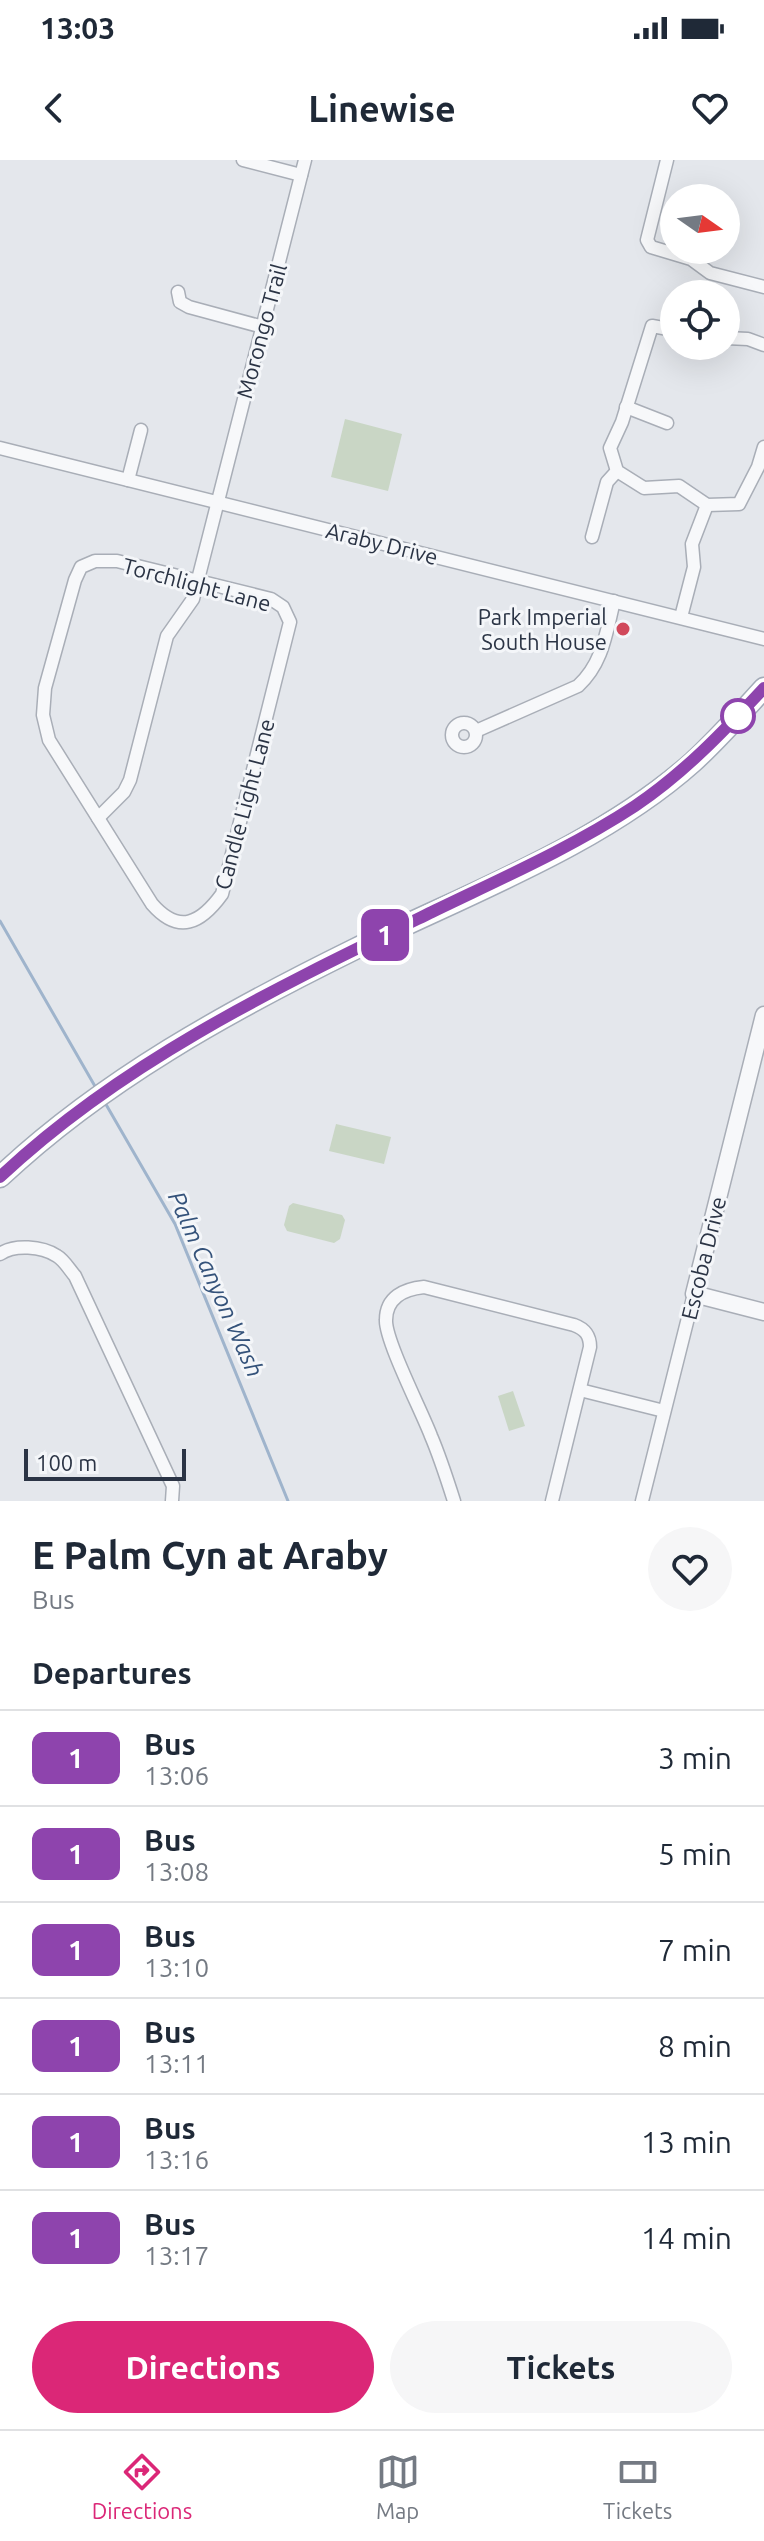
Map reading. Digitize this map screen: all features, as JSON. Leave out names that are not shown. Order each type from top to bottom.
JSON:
[{"type":"main road","points":[[0,1177],[23,1155],[110,1088],[233,1012],[575,843],[637,805],[691,763],[764,688]]},
{"type":"street","points":[[243,160],[301,175]]},
{"type":"street","name":"Morongo Trail","points":[[98,818],[124,792],[130,780],[167,636],[193,599],[305,160]]},
{"type":"street","points":[[667,160],[647,240],[651,247],[691,259],[710,273],[764,287]]},
{"type":"street","points":[[178,292],[180,302],[189,307],[263,327]]},
{"type":"street","points":[[660,327],[652,326],[610,448],[617,471],[644,488],[679,486],[707,505],[739,504],[758,467],[764,447]]},
{"type":"street","points":[[740,339],[764,345]]},
{"type":"street","points":[[626,407],[667,423]]},
{"type":"street","points":[[128,480],[141,430]]},
{"type":"street","name":"Araby Drive","points":[[0,448],[764,639]]},
{"type":"street","points":[[592,537],[607,482],[617,471]]},
{"type":"street","points":[[681,617],[694,567],[692,544],[707,505]]},
{"type":"street","name":"Torchlight Lane","points":[[98,818],[49,740],[43,715],[45,688],[81,567],[95,561],[117,561],[199,579],[271,599],[283,607],[290,622]]},
{"type":"street","points":[[476,731],[578,686],[588,676],[602,650],[614,601]]},
{"type":"street","name":"Candle Light Lane","points":[[98,818],[162,916],[175,923],[191,923],[214,905],[222,894],[290,622]]},
{"type":"street","name":"Escoba Drive","points":[[642,1501],[764,1015]]},
{"type":"street","points":[[0,1254],[7,1249],[46,1251],[59,1257],[75,1276],[173,1486],[172,1501]]},
{"type":"street","points":[[454,1501],[432,1437],[385,1323],[387,1310],[401,1292],[424,1287],[574,1325],[582,1328],[587,1335],[590,1347],[552,1501]]},
{"type":"street","points":[[694,1294],[764,1312]]},
{"type":"street","points":[[580,1390],[664,1411]]},
{"type":"green space","points":[[345,419],[402,434],[388,491],[331,477]]},
{"type":"green space","points":[[336,1124],[391,1137],[384,1164],[329,1151]]},
{"type":"green space","points":[[293,1203],[342,1215],[345,1220],[340,1239],[334,1243],[287,1231],[284,1225],[289,1206]]},
{"type":"green space","points":[[513,1391],[525,1426],[509,1431],[498,1396]]},
{"type":"waterway","name":"Palm Canyon Wash","points":[[0,921],[96,1088]]},
{"type":"waterway","name":"Palm Canyon Wash","points":[[104,1101],[175,1224],[288,1501]]},
{"type":"bus line","name":"1","points":[[0,1177],[23,1155],[110,1088],[233,1012],[353,950],[575,843],[637,805],[691,763],[764,688]]},
{"type":"place","name":"Park Imperial South House","points":[[623,629]]}]
